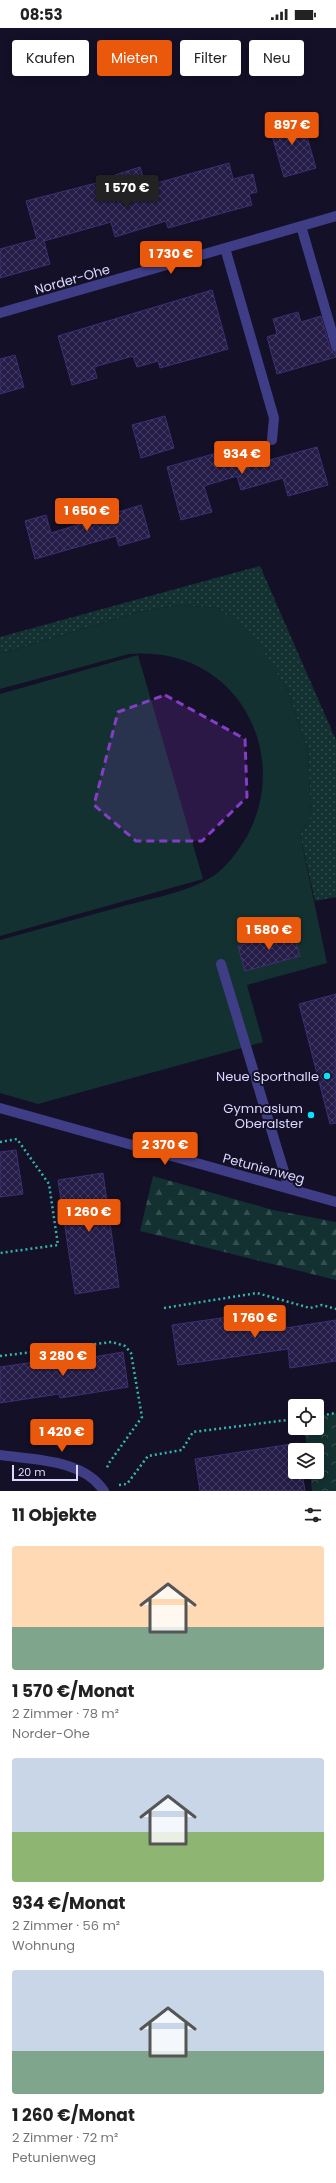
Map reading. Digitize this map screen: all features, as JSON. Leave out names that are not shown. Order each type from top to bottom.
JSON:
[{"type":"street","name":"Norder-Ohe","points":[[0,313],[336,216]]},
{"type":"street","points":[[301,226],[336,346]]},
{"type":"street","points":[[225,248],[274,418],[272,440]]},
{"type":"street","points":[[221,964],[289,1188]]},
{"type":"street","name":"Petunienweg","points":[[0,1108],[336,1202]]},
{"type":"street","points":[[0,1455],[68,1466],[84,1473],[102,1489]]},
{"type":"path","points":[[0,1142],[17,1139],[49,1184],[58,1245],[0,1253]]},
{"type":"path","points":[[164,1308],[257,1293],[310,1308],[322,1305],[336,1309]]},
{"type":"path","points":[[0,1356],[112,1342],[125,1346],[131,1353],[142,1417],[109,1463],[102,1489],[127,1484],[148,1456],[182,1450],[192,1432],[288,1420]]},
{"type":"path","points":[[324,1415],[336,1414]]},
{"type":"highlighted area","points":[[165,695],[245,739],[247,797],[202,841],[136,841],[94,805],[118,712]]},
{"type":"green space","points":[[260,566],[336,740],[336,897],[315,901],[300,835],[311,816],[308,750],[288,691],[254,637],[218,608],[180,605],[139,612],[0,654],[0,637]]},
{"type":"green space","points":[[180,605],[218,608],[255,637],[288,691],[308,750],[311,816],[300,835],[327,963],[247,985],[263,1042],[38,1104],[0,1093],[0,940],[174,893],[202,883],[213,876],[223,868],[248,834],[261,798],[262,760],[253,725],[234,695],[207,671],[171,657],[129,654],[0,689],[0,654],[139,612]]},
{"type":"green space","points":[[138,655],[203,879],[0,936],[0,694]]},
{"type":"green space","points":[[153,1176],[273,1210],[336,1222],[336,1280],[140,1231]]},
{"type":"green space","points":[[336,1413],[336,1491],[312,1491],[311,1479],[324,1479],[324,1443],[306,1443],[305,1435],[324,1435],[324,1415]]},
{"type":"building","points":[[301,116],[316,168],[284,177],[269,125]]},
{"type":"building","points":[[229,163],[233,179],[253,174],[257,192],[249,194],[252,205],[168,228],[166,221],[115,237],[111,222],[44,241],[50,264],[0,278],[0,249],[37,239],[26,201],[116,178],[115,175],[140,167],[146,186]]},
{"type":"building","points":[[212,290],[228,349],[160,368],[158,361],[137,367],[133,356],[94,367],[97,378],[72,385],[58,336]]},
{"type":"building","points":[[298,312],[301,322],[321,316],[330,348],[336,352],[336,357],[277,374],[267,337],[277,334],[273,319]]},
{"type":"building","points":[[15,355],[24,387],[0,394],[0,359]]},
{"type":"building","points":[[165,416],[174,448],[141,458],[132,425]]},
{"type":"building","points":[[256,442],[262,462],[317,447],[328,485],[288,496],[283,478],[241,490],[237,476],[204,486],[212,512],[181,520],[167,467]]},
{"type":"building","points":[[141,505],[150,537],[119,546],[116,536],[35,559],[25,521],[46,515],[51,533]]},
{"type":"building","points":[[292,931],[300,956],[245,971],[238,946]]},
{"type":"building","name":"Neue Sporthalle","points":[[336,994],[336,1123],[330,1124],[299,1004]]},
{"type":"building","points":[[16,1150],[23,1194],[0,1197],[0,1152]]},
{"type":"building","points":[[103,1173],[119,1287],[75,1294],[58,1180]]},
{"type":"building","points":[[284,1309],[286,1328],[336,1320],[336,1361],[290,1368],[288,1349],[178,1365],[172,1325]]},
{"type":"building","points":[[123,1352],[128,1387],[60,1398],[59,1394],[0,1403],[0,1367],[93,1355],[93,1357]]},
{"type":"building","points":[[288,1445],[288,1479],[303,1479],[305,1491],[200,1491],[195,1459]]},
{"type":"place","name":"Neue Sporthalle","points":[[327,1076]]},
{"type":"place","name":"Gymnasium Oberalster","points":[[311,1115]]}]
